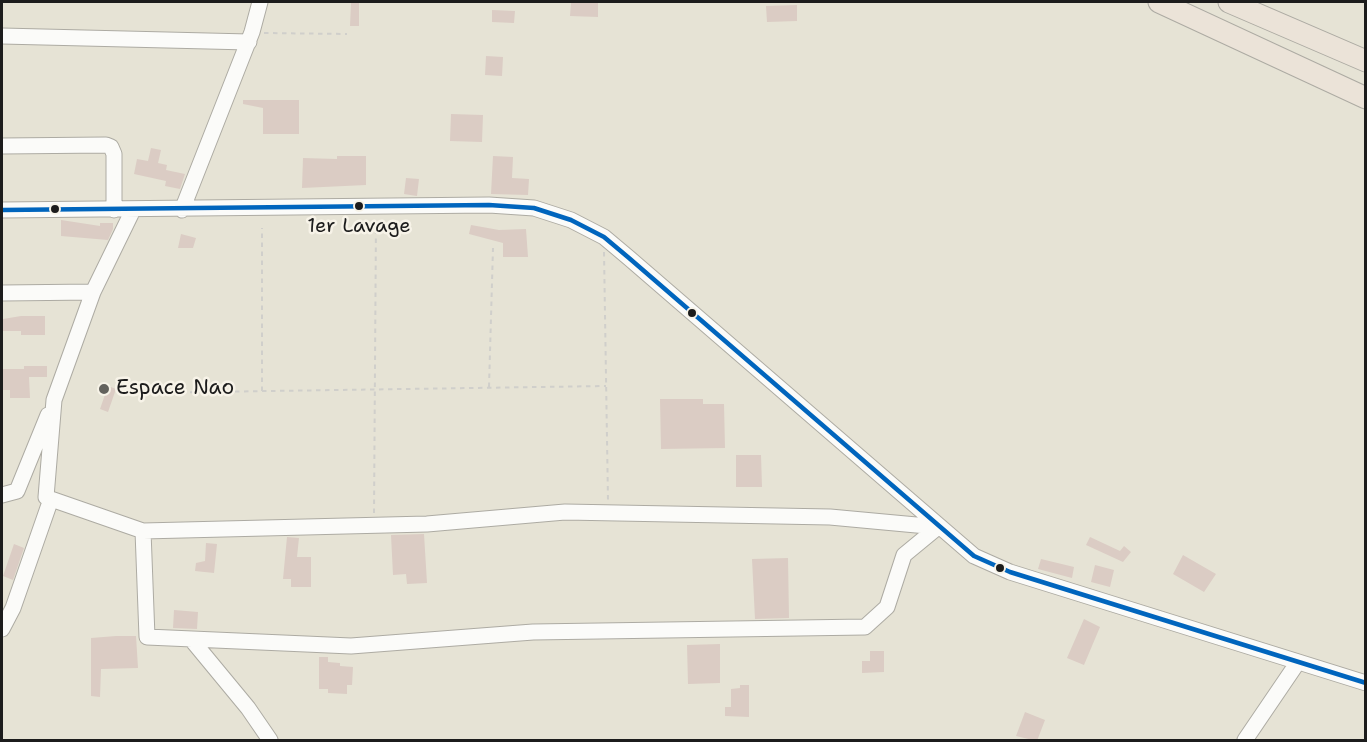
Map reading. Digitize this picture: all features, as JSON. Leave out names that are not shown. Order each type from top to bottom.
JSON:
[{"type":"highway","points":[[1159,2],[1365,98]]},
{"type":"highway","points":[[1229,2],[1365,61]]},
{"type":"street","points":[[182,210],[250,37],[260,2]]},
{"type":"street","points":[[2,36],[250,37]]},
{"type":"street","points":[[2,146],[106,145],[111,147],[114,154],[114,210]]},
{"type":"street","points":[[2,210],[182,210],[489,205],[534,208],[571,220],[604,237],[974,556],[1010,572],[1365,683]]},
{"type":"street","points":[[2,495],[17,491],[54,400],[93,292],[133,210]]},
{"type":"street","points":[[2,293],[93,292]]},
{"type":"street","points":[[54,400],[46,497],[143,531],[427,524],[565,512],[830,518],[938,527]]},
{"type":"street","points":[[2,630],[13,608],[51,499]]},
{"type":"street","points":[[143,531],[147,637],[351,646],[533,633],[865,627],[887,607],[904,555],[938,527]]},
{"type":"street","points":[[191,639],[248,708],[270,741]]},
{"type":"street","points":[[1245,741],[1298,662]]},
{"type":"path","points":[[250,37],[347,34]]},
{"type":"path","points":[[374,526],[376,207]]},
{"type":"path","points":[[262,228],[262,391]]},
{"type":"path","points":[[604,237],[608,512]]},
{"type":"path","points":[[489,387],[493,248]]},
{"type":"path","points":[[136,393],[606,386]]},
{"type":"building","points":[[351,2],[359,2],[359,26],[350,26]]},
{"type":"building","points":[[571,2],[598,2],[598,17],[570,16]]},
{"type":"building","points":[[797,5],[797,21],[767,22],[766,6]]},
{"type":"building","points":[[492,10],[515,11],[514,23],[492,22]]},
{"type":"building","points":[[486,56],[503,57],[502,76],[485,75]]},
{"type":"building","points":[[243,100],[299,100],[299,134],[263,134],[263,108],[243,104]]},
{"type":"building","points":[[451,114],[483,115],[482,142],[450,141]]},
{"type":"building","points":[[151,148],[161,150],[158,163],[167,165],[166,170],[185,174],[180,189],[165,186],[166,181],[134,174],[137,159],[148,161]]},
{"type":"building","points":[[337,156],[366,156],[366,185],[302,188],[303,158],[337,159]]},
{"type":"building","points":[[493,156],[513,157],[512,178],[529,179],[528,195],[491,194]]},
{"type":"building","points":[[406,178],[419,179],[417,196],[404,194]]},
{"type":"building","points":[[61,220],[100,226],[100,223],[113,223],[113,229],[108,240],[61,236]]},
{"type":"building","points":[[471,225],[499,230],[526,229],[528,257],[503,257],[503,243],[469,234]]},
{"type":"building","points":[[181,234],[196,238],[193,248],[178,248]]},
{"type":"building","points":[[45,316],[45,335],[21,335],[21,331],[3,331],[3,319]]},
{"type":"building","points":[[24,366],[47,366],[47,377],[29,377],[30,398],[10,398],[10,390],[3,390],[3,369],[24,369]]},
{"type":"building","points":[[108,386],[116,389],[108,412],[100,409]]},
{"type":"building","points":[[660,399],[703,399],[703,404],[724,404],[725,448],[661,449]]},
{"type":"building","points":[[736,455],[761,455],[762,487],[736,487]]},
{"type":"building","points":[[424,534],[427,583],[407,584],[406,574],[393,575],[391,535]]},
{"type":"building","points":[[287,537],[299,538],[297,557],[311,557],[311,587],[291,587],[291,579],[283,579]]},
{"type":"building","points":[[1090,537],[1120,551],[1124,546],[1131,552],[1123,562],[1086,545]]},
{"type":"building","points":[[206,543],[217,544],[214,573],[195,571],[196,563],[205,561]]},
{"type":"building","points":[[14,544],[24,548],[13,580],[3,576]]},
{"type":"building","points":[[1183,555],[1216,574],[1204,592],[1173,574]]},
{"type":"building","points":[[788,558],[789,618],[755,619],[752,559]]},
{"type":"building","points":[[1041,559],[1074,567],[1072,578],[1038,569]]},
{"type":"building","points":[[1095,565],[1114,570],[1110,587],[1091,582]]},
{"type":"building","points":[[174,610],[198,612],[197,629],[173,628]]},
{"type":"building","points":[[1084,619],[1100,627],[1084,665],[1067,658]]},
{"type":"building","points":[[136,636],[138,668],[101,669],[100,697],[91,696],[91,638]]},
{"type":"building","points":[[720,644],[720,683],[688,684],[687,645]]},
{"type":"building","points":[[870,651],[884,651],[884,672],[862,673],[862,661],[870,661]]},
{"type":"building","points":[[319,657],[328,657],[328,662],[340,663],[340,666],[353,667],[352,685],[347,685],[347,694],[328,693],[328,689],[319,689]]},
{"type":"building","points":[[740,685],[749,685],[749,717],[725,716],[725,707],[731,707],[731,689],[740,688]]},
{"type":"building","points":[[1025,712],[1045,720],[1037,741],[1016,736]]},
{"type":"transit line","points":[[2,210],[489,205],[534,208],[571,220],[604,237],[974,556],[1010,572],[1366,683]]},
{"type":"place","name":"1er Lavage","points":[[359,206]]},
{"type":"place","name":"Espace Nao","points":[[104,389]]}]
